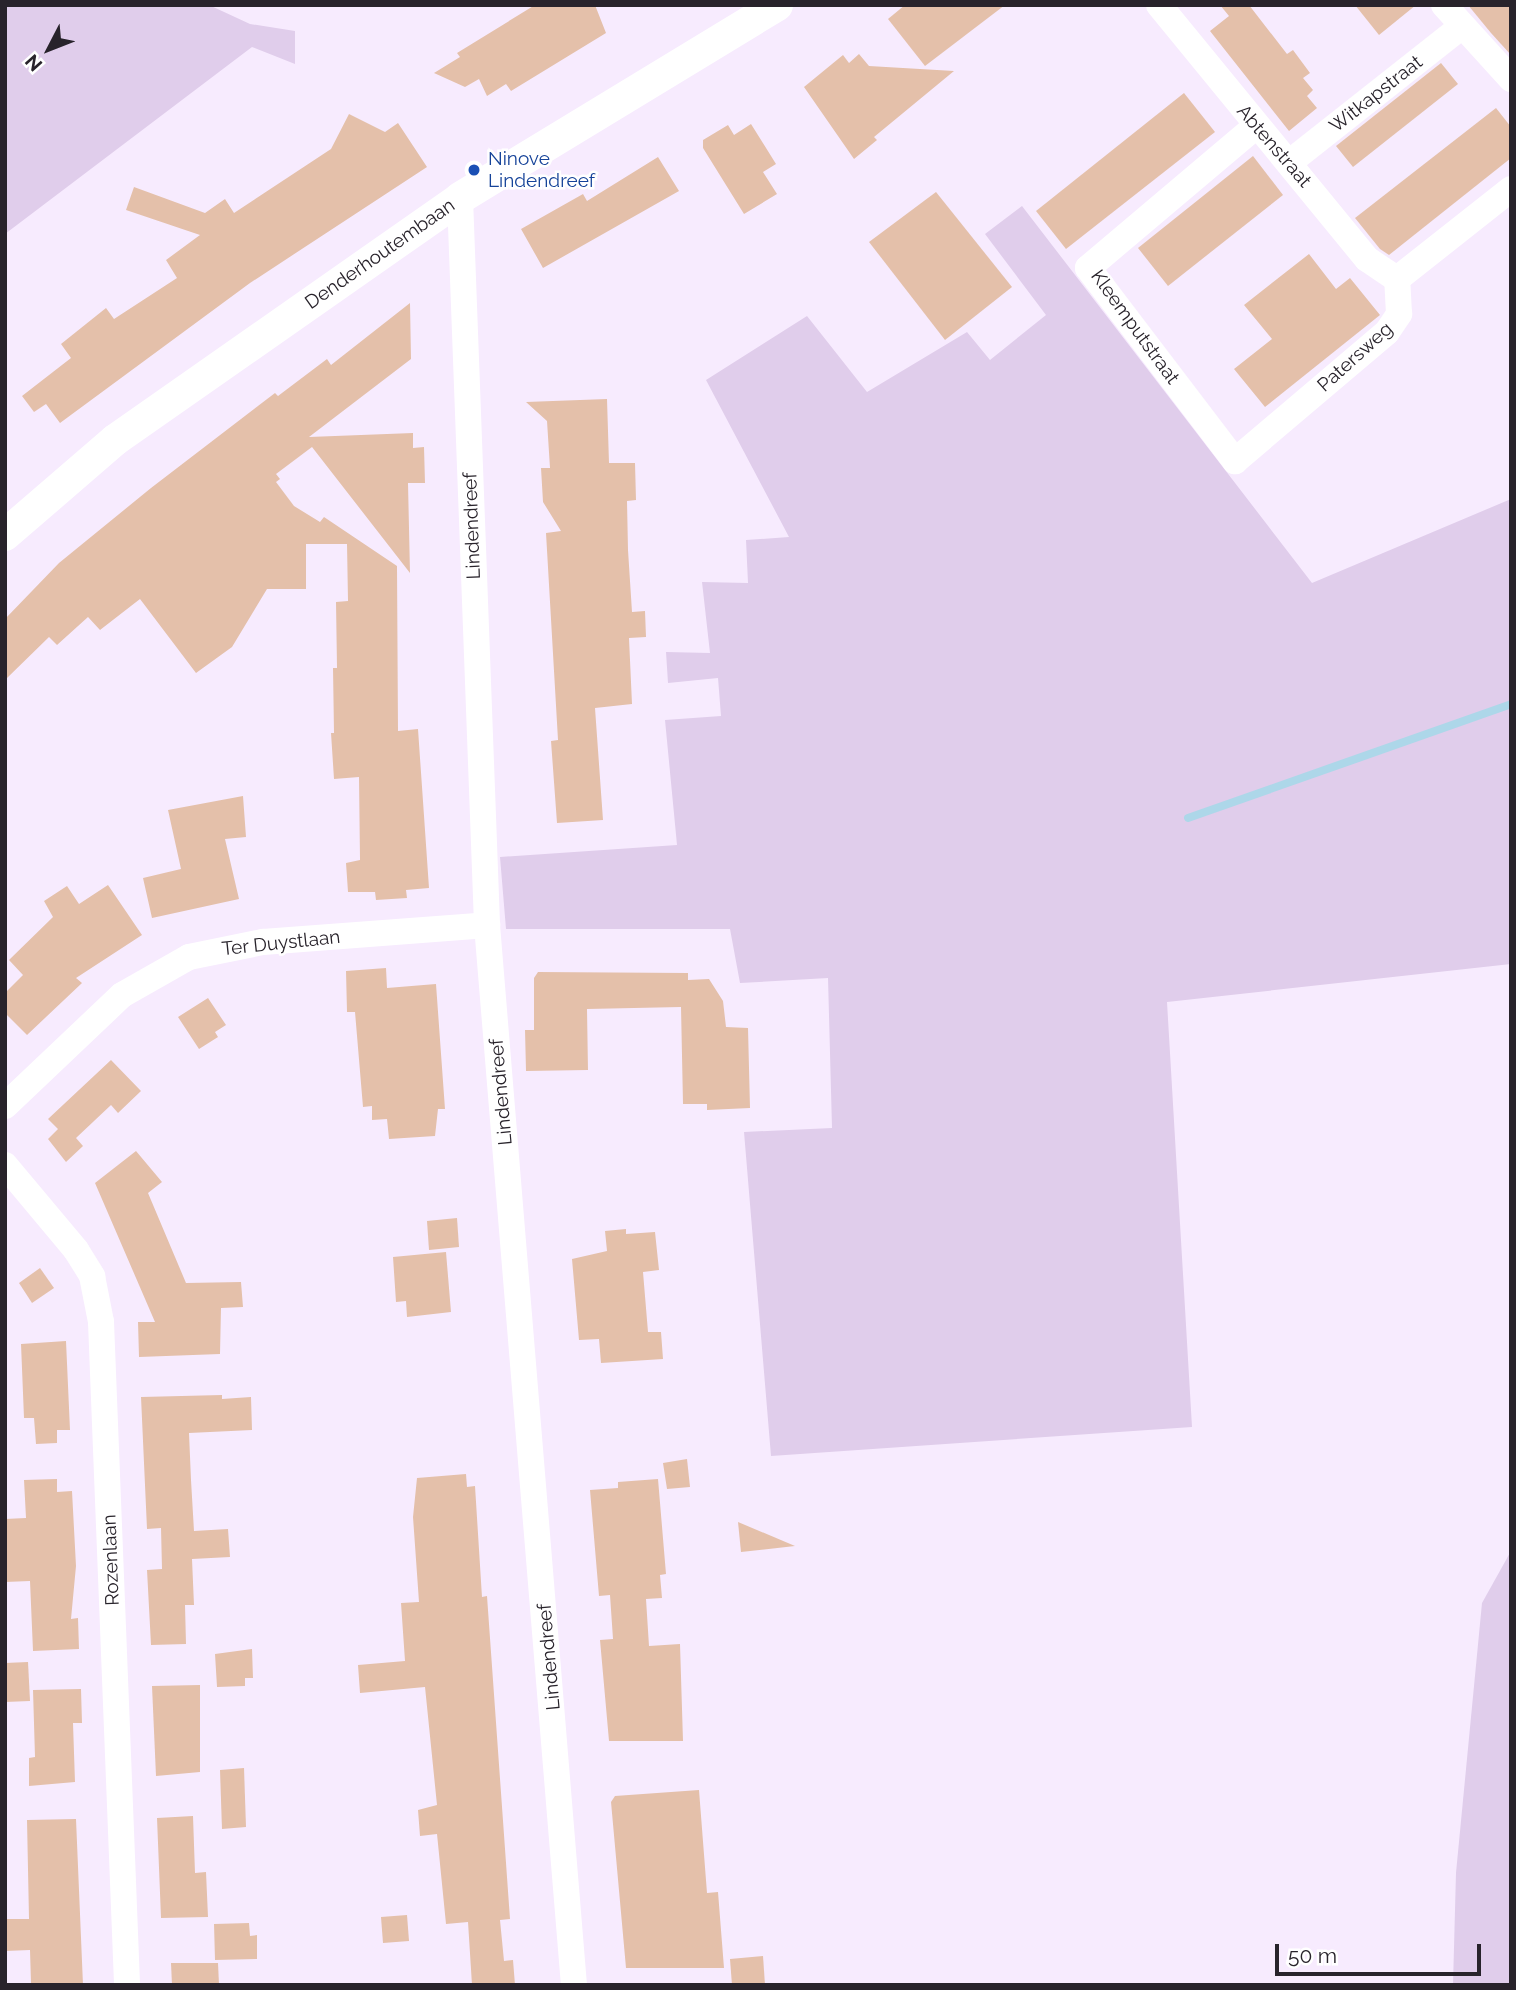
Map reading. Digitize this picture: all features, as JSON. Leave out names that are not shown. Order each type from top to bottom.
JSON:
[{"type":"street","name":"Denderhoutembaan","points":[[5,535],[115,440],[460,198],[777,5]]},
{"type":"street","name":"Abtenstraat","points":[[1159,5],[1367,258],[1397,279]]},
{"type":"street","points":[[1444,5],[1461,27],[1511,79]]},
{"type":"street","name":"Witkapstraat","points":[[1290,162],[1461,27]]},
{"type":"street","name":"Kleemputstraat","points":[[1235,461],[1088,268],[1256,126]]},
{"type":"street","points":[[1397,279],[1511,189]]},
{"type":"street","name":"Lindendreef","points":[[460,198],[487,925],[574,1985]]},
{"type":"street","name":"Patersweg","points":[[1235,461],[1387,332],[1399,314],[1397,279]]},
{"type":"street","name":"Ter Duystlaan","points":[[5,1106],[122,995],[188,957],[263,942],[487,925]]},
{"type":"street","name":"Rozenlaan","points":[[5,1165],[76,1250],[92,1276],[102,1322],[127,1985]]},
{"type":"shaded area","points":[[5,5],[209,5],[250,24],[295,31],[295,64],[252,47],[5,234]]},
{"type":"shaded area","points":[[1022,206],[1312,583],[1511,499],[1511,964],[1167,1002],[1192,1427],[771,1456],[744,1132],[832,1128],[828,978],[740,983],[730,929],[506,929],[500,857],[677,845],[665,720],[721,716],[718,678],[668,683],[666,652],[710,653],[702,582],[748,583],[746,540],[789,537],[706,380],[807,316],[867,392],[967,332],[990,360],[1046,315],[985,234]]},
{"type":"shaded area","points":[[1511,1551],[1511,1985],[1453,1985],[1456,1873],[1482,1603]]},
{"type":"building","points":[[535,5],[595,5],[606,33],[511,91],[506,84],[487,96],[479,79],[465,87],[434,73],[460,57],[457,53]]},
{"type":"building","points":[[905,5],[1005,5],[925,66],[888,19]]},
{"type":"building","points":[[1220,5],[1249,5],[1287,54],[1293,50],[1310,73],[1303,78],[1313,90],[1307,96],[1317,108],[1289,131],[1210,31],[1229,16]]},
{"type":"building","points":[[1355,5],[1416,5],[1379,35]]},
{"type":"building","points":[[1468,5],[1511,5],[1511,55],[1491,33]]},
{"type":"building","points":[[859,54],[869,66],[954,71],[874,137],[877,140],[854,159],[804,87],[843,55],[849,63]]},
{"type":"building","points":[[1441,63],[1458,84],[1353,167],[1336,146]]},
{"type":"building","points":[[1184,93],[1215,132],[1066,249],[1036,211]]},
{"type":"building","points":[[1496,108],[1511,127],[1511,158],[1389,255],[1380,249],[1355,218]]},
{"type":"building","points":[[349,114],[385,132],[398,123],[427,167],[250,283],[60,423],[46,404],[34,412],[22,396],[71,358],[61,344],[106,308],[114,319],[177,278],[166,260],[200,235],[126,210],[134,187],[205,213],[225,199],[234,213],[331,149]]},
{"type":"building","points":[[751,124],[776,164],[763,172],[777,194],[744,214],[703,148],[703,140],[728,125],[734,135]]},
{"type":"building","points":[[1253,156],[1283,195],[1168,286],[1138,248]]},
{"type":"building","points":[[658,157],[679,191],[543,268],[521,229],[583,194],[587,201]]},
{"type":"building","points":[[936,192],[1012,287],[945,340],[869,242]]},
{"type":"building","points":[[1309,254],[1336,289],[1350,278],[1380,315],[1265,407],[1234,369],[1272,339],[1244,305]]},
{"type":"building","points":[[410,303],[411,359],[309,437],[413,433],[413,448],[424,447],[425,483],[408,483],[410,573],[312,447],[276,474],[280,479],[276,482],[294,506],[320,522],[324,517],[397,566],[398,731],[418,729],[429,888],[406,890],[407,898],[376,900],[375,892],[348,892],[346,863],[360,860],[359,777],[334,779],[331,733],[334,733],[333,668],[337,668],[336,602],[348,601],[347,544],[306,544],[306,589],[267,589],[232,647],[196,673],[140,599],[100,630],[88,617],[57,645],[49,637],[5,680],[5,619],[59,563],[151,488],[275,393],[278,396],[327,359],[331,365]]},
{"type":"building","points":[[607,399],[609,463],[635,463],[636,500],[627,501],[628,550],[632,612],[645,611],[646,637],[629,638],[632,704],[595,708],[603,820],[557,823],[551,741],[558,740],[546,533],[561,531],[543,502],[541,468],[550,468],[547,421],[526,402]]},
{"type":"building","points":[[243,796],[246,837],[225,839],[239,899],[152,918],[143,878],[181,869],[168,810]]},
{"type":"building","points":[[108,885],[142,935],[76,978],[82,983],[27,1035],[5,1013],[5,993],[23,975],[9,960],[53,917],[44,901],[67,886],[79,904]]},
{"type":"building","points":[[386,968],[387,988],[436,984],[445,1109],[438,1109],[435,1136],[389,1139],[387,1119],[372,1120],[372,1106],[363,1107],[355,1012],[347,1012],[346,971]]},
{"type":"building","points":[[538,972],[688,973],[688,980],[709,979],[723,1001],[726,1027],[748,1028],[750,1108],[707,1110],[707,1104],[683,1104],[681,1007],[587,1009],[588,1070],[526,1071],[525,1030],[534,1030],[534,978]]},
{"type":"building","points":[[208,998],[226,1025],[215,1032],[218,1037],[199,1049],[178,1017]]},
{"type":"building","points":[[111,1060],[141,1091],[118,1113],[111,1105],[76,1138],[83,1146],[66,1162],[48,1139],[58,1129],[48,1119]]},
{"type":"building","points":[[136,1151],[162,1182],[148,1193],[186,1283],[241,1282],[243,1307],[221,1308],[220,1354],[139,1357],[138,1322],[155,1322],[95,1183]]},
{"type":"building","points":[[457,1218],[459,1247],[429,1250],[427,1221]]},
{"type":"building","points":[[626,1229],[626,1234],[655,1232],[659,1270],[643,1272],[648,1332],[661,1332],[663,1359],[601,1363],[599,1339],[579,1340],[572,1259],[607,1251],[605,1231]]},
{"type":"building","points":[[446,1252],[451,1312],[407,1317],[406,1301],[396,1302],[393,1257]]},
{"type":"building","points":[[40,1268],[54,1288],[32,1303],[19,1283]]},
{"type":"building","points":[[66,1341],[70,1430],[57,1430],[57,1443],[36,1444],[34,1418],[24,1418],[21,1344]]},
{"type":"building","points":[[222,1395],[222,1399],[251,1397],[252,1430],[189,1433],[191,1480],[194,1531],[228,1529],[230,1557],[192,1559],[194,1605],[185,1605],[186,1644],[151,1645],[147,1570],[162,1569],[161,1528],[147,1529],[141,1397]]},
{"type":"building","points":[[687,1459],[690,1487],[667,1489],[663,1463]]},
{"type":"building","points":[[466,1474],[467,1487],[475,1486],[482,1597],[487,1596],[510,1919],[500,1920],[504,1961],[513,1960],[515,1985],[472,1985],[468,1922],[446,1924],[437,1834],[420,1836],[418,1810],[437,1805],[425,1687],[360,1693],[358,1665],[405,1661],[401,1603],[419,1602],[413,1517],[417,1478]]},
{"type":"building","points":[[57,1479],[57,1492],[72,1491],[76,1566],[71,1619],[78,1618],[79,1649],[33,1651],[30,1581],[5,1582],[5,1519],[26,1518],[24,1480]]},
{"type":"building","points":[[658,1479],[666,1574],[660,1575],[662,1598],[646,1599],[649,1646],[680,1644],[683,1741],[609,1741],[600,1640],[613,1639],[610,1595],[599,1596],[590,1490],[618,1488],[618,1482]]},
{"type":"building","points":[[738,1522],[795,1546],[741,1552]]},
{"type":"building","points":[[252,1649],[253,1678],[245,1678],[245,1686],[217,1687],[215,1654]]},
{"type":"building","points":[[28,1662],[30,1701],[5,1702],[5,1663]]},
{"type":"building","points":[[200,1685],[200,1772],[156,1776],[152,1686]]},
{"type":"building","points":[[81,1689],[82,1723],[73,1723],[75,1782],[29,1786],[29,1758],[35,1757],[33,1690]]},
{"type":"building","points":[[244,1768],[246,1827],[222,1829],[220,1770]]},
{"type":"building","points":[[699,1790],[707,1893],[718,1892],[724,1968],[626,1968],[611,1802],[615,1796]]},
{"type":"building","points":[[193,1816],[195,1873],[206,1872],[208,1917],[161,1918],[157,1818]]},
{"type":"building","points":[[76,1819],[83,1985],[31,1983],[30,1950],[5,1951],[5,1919],[29,1919],[27,1820]]},
{"type":"building","points":[[407,1915],[409,1941],[383,1943],[381,1917]]},
{"type":"building","points":[[249,1923],[250,1936],[257,1935],[257,1959],[215,1960],[214,1924]]},
{"type":"building","points":[[763,1956],[765,1985],[732,1985],[730,1959]]},
{"type":"building","points":[[171,1963],[218,1963],[219,1985],[172,1985]]},
{"type":"waterway","points":[[1188,818],[1511,704]]},
{"type":"place","name":"Ninove Lindendreef","points":[[474,170]]}]
